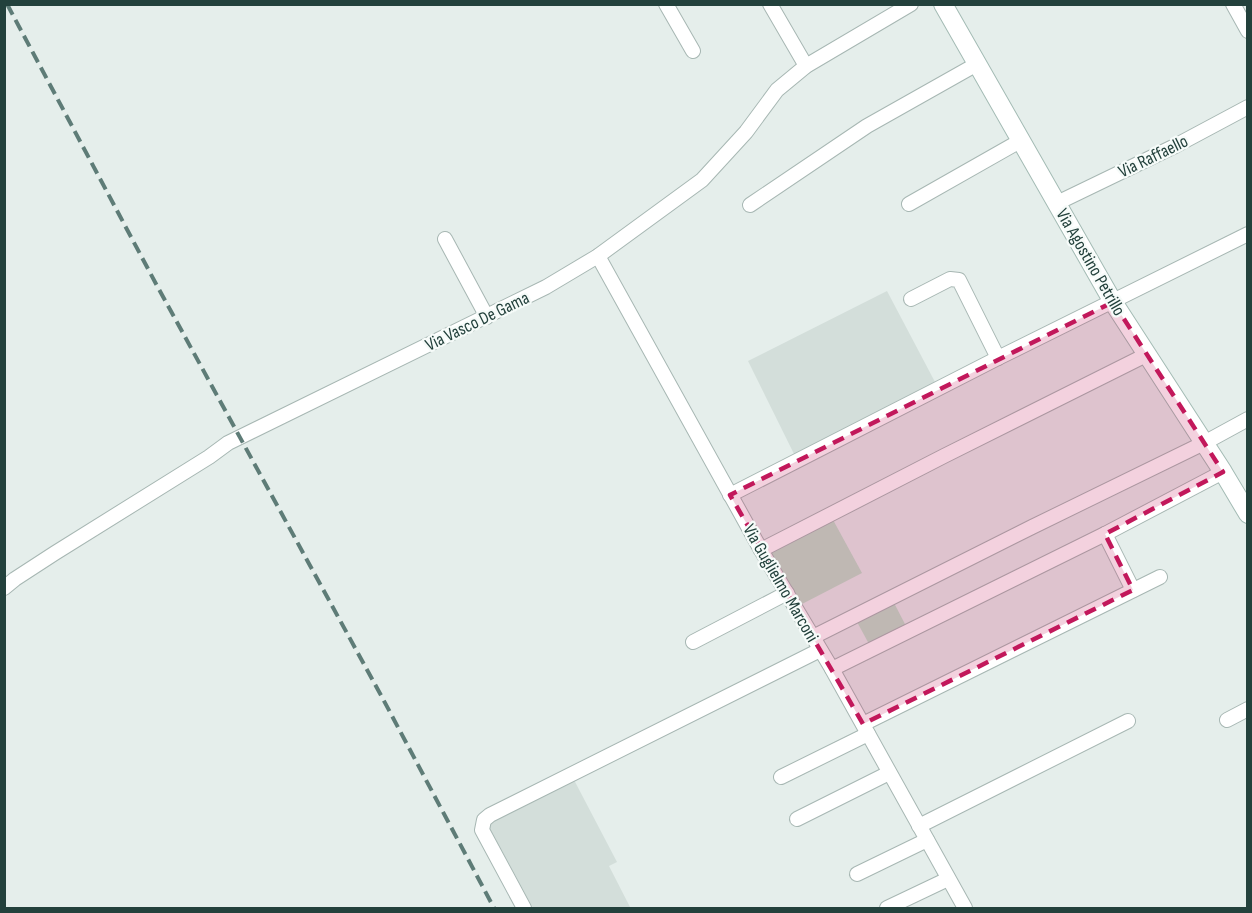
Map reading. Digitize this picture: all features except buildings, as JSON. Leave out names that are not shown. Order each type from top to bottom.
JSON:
[{"type":"street","points":[[666,4],[693,51]]},
{"type":"street","points":[[770,4],[806,66]]},
{"type":"street","name":"Via Vasco De Gama","points":[[4,588],[228,443],[487,317],[546,287],[598,256],[702,180],[746,132],[777,90],[806,66],[911,4]]},
{"type":"street","name":"Via Agostino Petrillo","points":[[943,4],[1113,302],[1248,514]]},
{"type":"street","points":[[1233,4],[1248,31]]},
{"type":"street","points":[[750,204],[867,126],[977,63]]},
{"type":"street","name":"Via Raffaello","points":[[1057,203],[1175,146],[1248,107]]},
{"type":"street","points":[[909,204],[1020,141]]},
{"type":"street","points":[[730,495],[1248,234]]},
{"type":"street","points":[[445,239],[487,317]]},
{"type":"street","name":"Via Guglielmo Marconi","points":[[598,256],[730,495],[832,669],[965,909]]},
{"type":"street","points":[[911,299],[950,279],[959,280],[998,358]]},
{"type":"street","points":[[761,550],[1148,354]]},
{"type":"street","points":[[813,637],[1248,419]]},
{"type":"street","points":[[832,669],[1105,534],[1223,472]]},
{"type":"street","points":[[1105,534],[1133,590]]},
{"type":"street","points":[[781,777],[865,729],[1160,576]]},
{"type":"street","points":[[693,642],[788,593]]},
{"type":"street","points":[[524,909],[482,830],[484,820],[820,650]]},
{"type":"street","points":[[1227,720],[1248,709]]},
{"type":"street","points":[[919,825],[1128,721]]},
{"type":"street","points":[[797,819],[889,772]]},
{"type":"street","points":[[857,874],[927,840]]},
{"type":"street","points":[[887,909],[948,879]]},
{"type":"highlighted area","points":[[1113,302],[1223,472],[1105,534],[1133,590],[863,724],[730,495]]},
{"type":"shaded area","points":[[887,291],[935,382],[795,456],[748,361]]},
{"type":"shaded area","points":[[573,778],[617,862],[609,866],[630,907],[533,908],[489,827],[492,819]]},
{"type":"green space","points":[[832,518],[862,573],[802,604],[769,549]]},
{"type":"green space","points":[[893,601],[906,626],[869,644],[856,620]]},
{"type":"railway","points":[[7,4],[494,908]]}]
